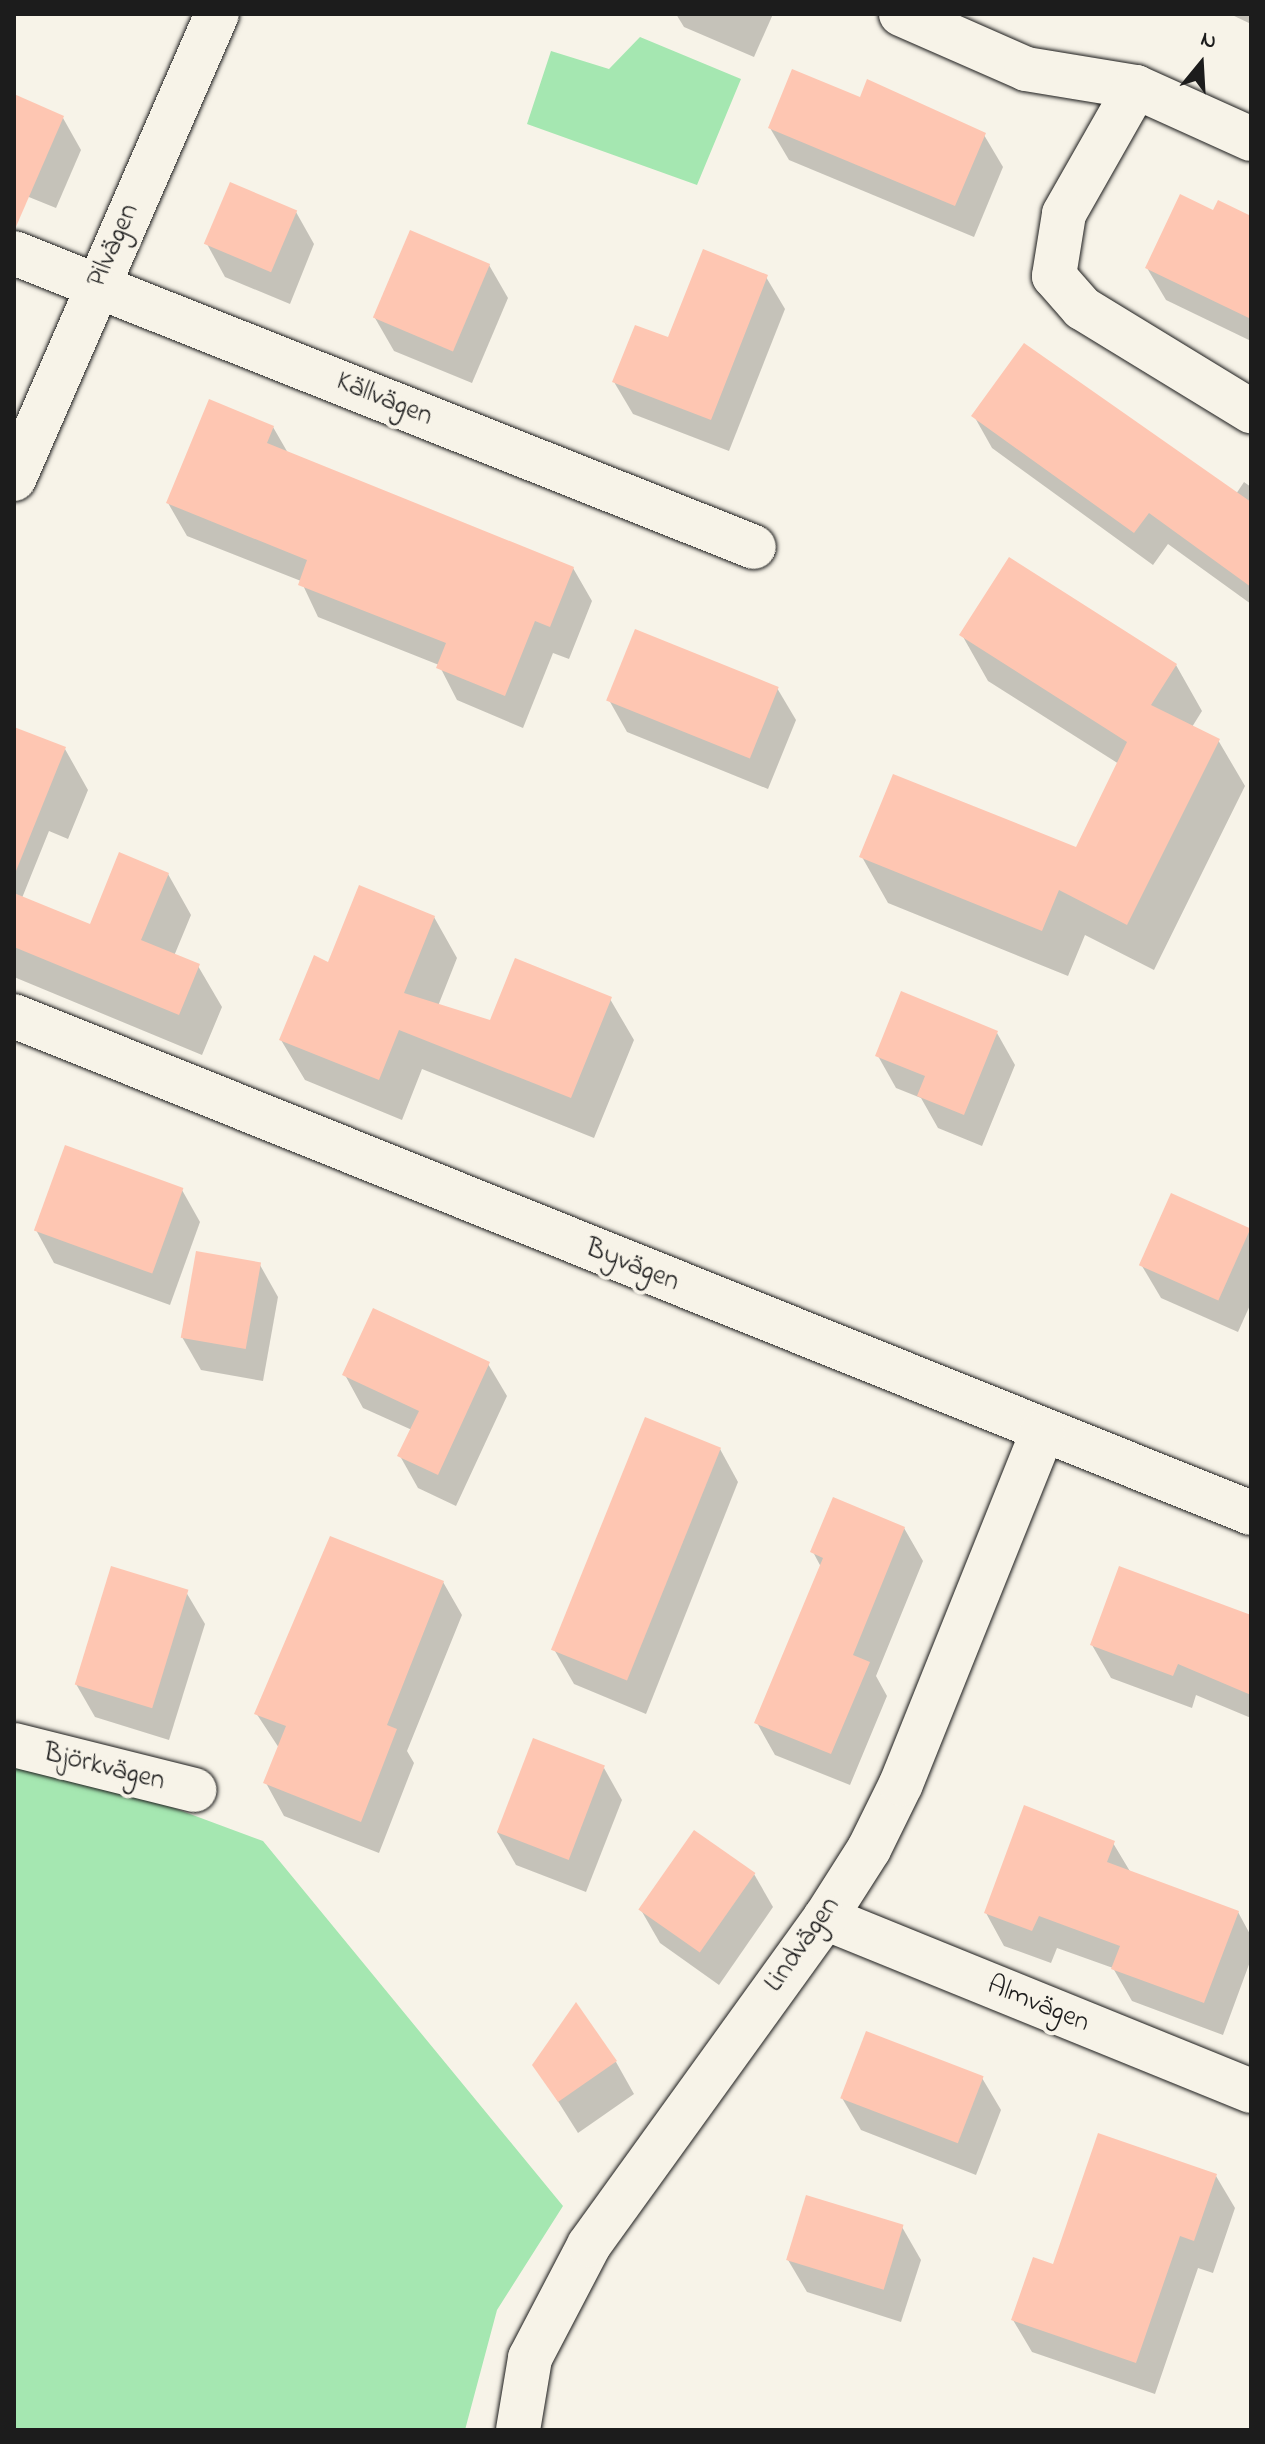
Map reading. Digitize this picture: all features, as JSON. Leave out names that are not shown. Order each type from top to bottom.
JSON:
[{"type":"street","name":"Pilvägen","points":[[14,479],[217,14]]},
{"type":"street","points":[[901,14],[1026,69],[1136,87],[1251,139]]},
{"type":"street","points":[[1136,87],[1064,214],[1054,276],[1082,308],[1251,411]]},
{"type":"street","name":"Källvägen","points":[[14,253],[754,547]]},
{"type":"street","name":"Byvägen","points":[[14,1016],[1043,1431],[1249,1509]]},
{"type":"street","name":"Lindvägen","points":[[518,2430],[530,2358],[589,2245],[825,1918],[901,1784],[1043,1431]]},
{"type":"street","name":"Björkvägen","points":[[14,1745],[194,1790]]},
{"type":"street","name":"Almvägen","points":[[825,1918],[1251,2091]]},
{"type":"green space","points":[[640,37],[741,79],[697,185],[527,124],[551,51],[609,69]]},
{"type":"green space","points":[[14,1762],[147,1798],[263,1841],[563,2206],[497,2310],[465,2430],[14,2430]]},
{"type":"building","points":[[792,69],[860,97],[867,79],[986,133],[955,206],[768,128]]},
{"type":"building","points":[[14,94],[64,116],[15,229],[14,229]]},
{"type":"building","points":[[230,182],[297,211],[271,272],[204,244]]},
{"type":"building","points":[[1180,194],[1213,210],[1218,200],[1251,216],[1251,319],[1145,268]]},
{"type":"building","points":[[410,230],[490,264],[453,351],[373,317]]},
{"type":"building","points":[[703,249],[768,275],[711,420],[612,382],[635,325],[668,337]]},
{"type":"building","points":[[1024,343],[1251,502],[1251,587],[1149,513],[1134,533],[971,416]]},
{"type":"building","points":[[209,399],[274,426],[267,443],[574,567],[550,627],[535,621],[505,696],[436,668],[446,643],[298,585],[307,560],[166,503]]},
{"type":"building","points":[[1009,557],[1177,664],[1151,705],[1220,739],[1127,925],[1059,890],[1042,931],[859,857],[893,774],[1076,847],[1127,742],[959,635]]},
{"type":"building","points":[[635,629],[779,687],[750,758],[606,700]]},
{"type":"building","points":[[14,727],[66,747],[16,871],[14,871]]},
{"type":"building","points":[[119,852],[169,873],[141,940],[200,964],[179,1015],[14,947],[14,893],[90,924]]},
{"type":"building","points":[[359,885],[435,916],[404,993],[490,1020],[515,958],[612,997],[571,1098],[399,1030],[379,1080],[279,1040],[314,955],[328,962]]},
{"type":"building","points":[[901,991],[998,1031],[964,1115],[917,1096],[925,1076],[875,1056]]},
{"type":"building","points":[[65,1145],[183,1188],[152,1274],[34,1231]]},
{"type":"building","points":[[1171,1193],[1250,1228],[1218,1301],[1139,1265]]},
{"type":"building","points":[[196,1251],[261,1262],[246,1349],[181,1338]]},
{"type":"building","points":[[373,1308],[490,1362],[438,1475],[397,1456],[419,1411],[342,1375]]},
{"type":"building","points":[[645,1417],[721,1448],[627,1680],[551,1650]]},
{"type":"building","points":[[833,1497],[905,1527],[853,1655],[870,1662],[831,1754],[754,1723],[823,1558],[810,1552]]},
{"type":"building","points":[[330,1536],[444,1581],[387,1725],[397,1729],[361,1822],[263,1783],[286,1726],[254,1714]]},
{"type":"building","points":[[111,1566],[188,1590],[152,1708],[75,1685]]},
{"type":"building","points":[[1119,1566],[1251,1615],[1251,1695],[1178,1664],[1173,1676],[1090,1645]]},
{"type":"building","points":[[533,1738],[605,1766],[569,1860],[497,1832]]},
{"type":"building","points":[[1024,1805],[1115,1841],[1107,1862],[1239,1911],[1204,2003],[1111,1969],[1120,1946],[1039,1916],[1032,1931],[984,1913]]},
{"type":"building","points":[[694,1830],[755,1873],[700,1952],[638,1909]]},
{"type":"building","points":[[576,2002],[617,2061],[558,2102],[532,2065]]},
{"type":"building","points":[[866,2031],[984,2076],[958,2143],[840,2098]]},
{"type":"building","points":[[1098,2133],[1217,2174],[1194,2241],[1180,2236],[1136,2363],[1011,2320],[1033,2257],[1053,2264]]},
{"type":"building","points":[[806,2195],[904,2225],[884,2290],[786,2260]]}]
